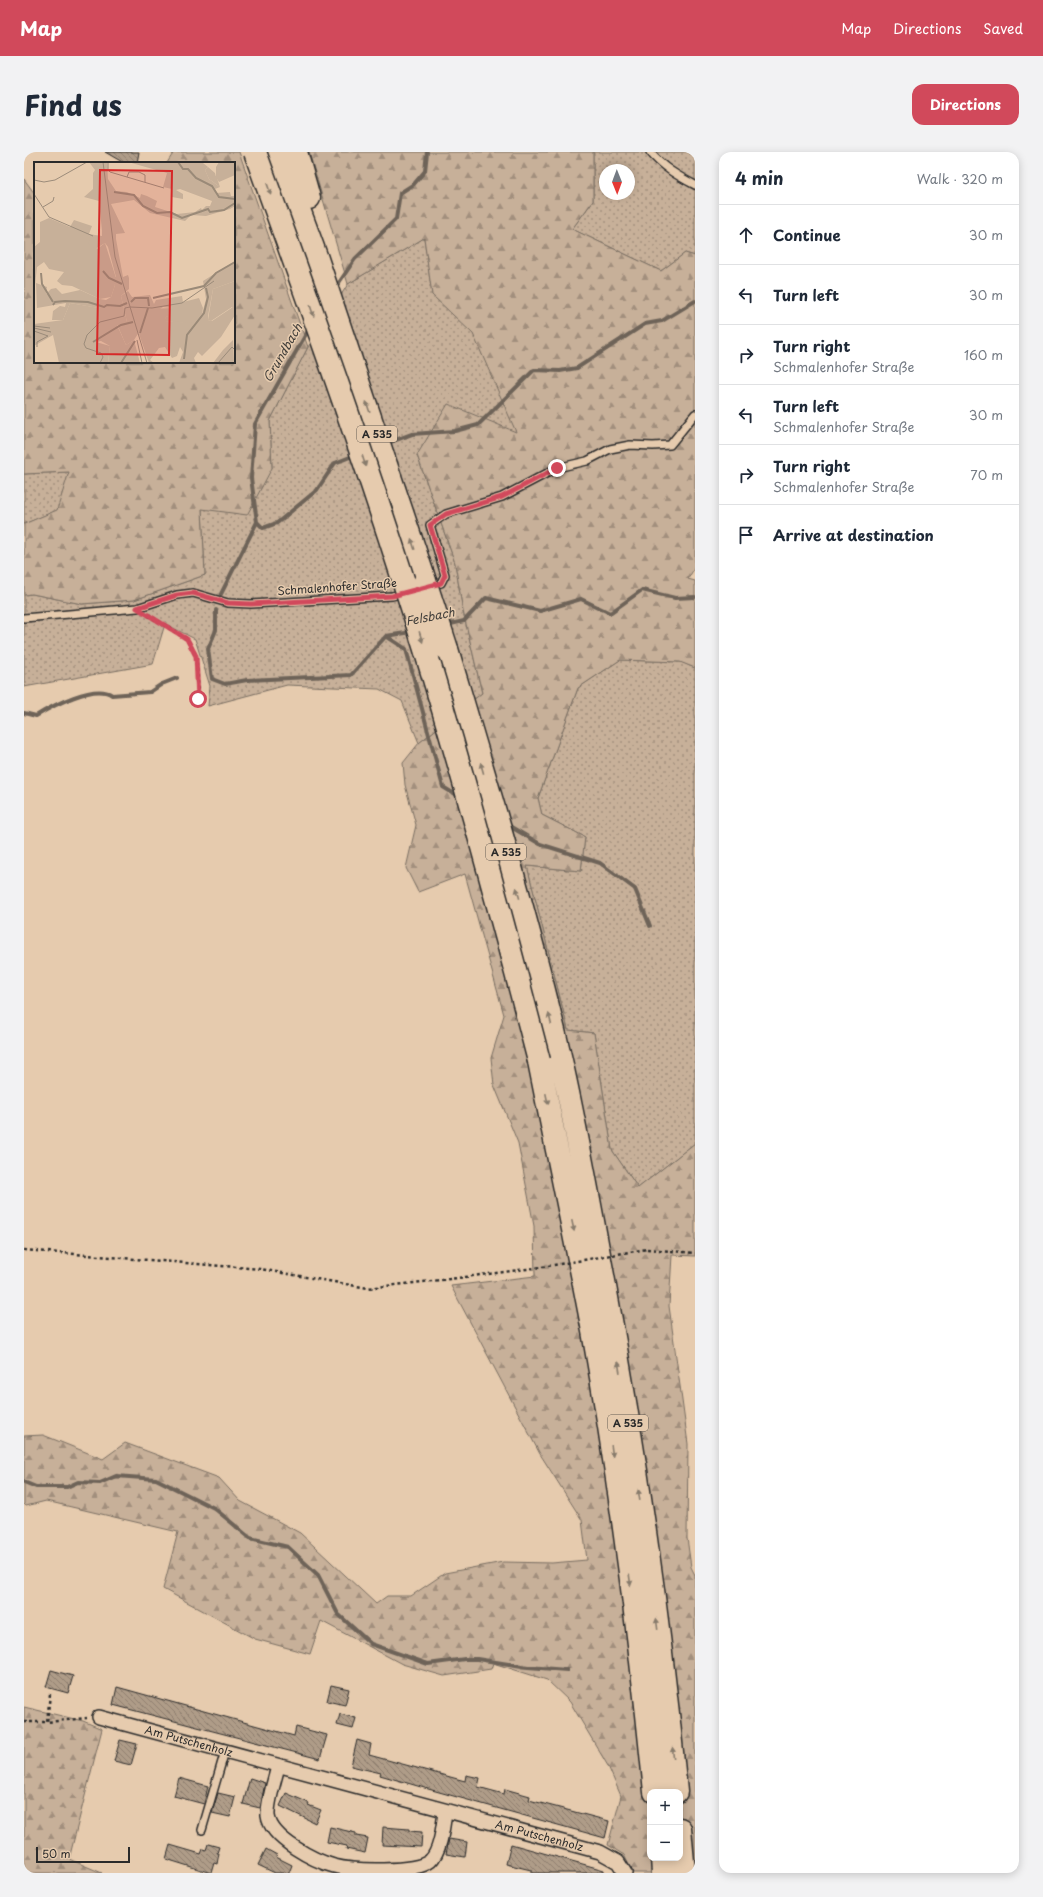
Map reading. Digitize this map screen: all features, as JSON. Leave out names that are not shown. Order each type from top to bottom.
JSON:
[{"type":"highway","name":"A 535","points":[[255,152],[357,440],[424,646],[497,898],[539,1061],[574,1232],[608,1423],[632,1591],[655,1789]]},
{"type":"highway","name":"A 535","points":[[278,152],[380,444],[447,649],[520,902],[560,1057],[595,1234],[628,1422],[653,1589],[676,1789]]},
{"type":"highway","points":[[296,152],[327,253],[326,287]]},
{"type":"highway","points":[[662,1861],[664,1873]]},
{"type":"highway","points":[[683,1861],[684,1873]]},
{"type":"street","name":"Am Putschenholz","points":[[99,1717],[445,1812],[600,1852],[618,1862],[625,1873]]},
{"type":"street","points":[[278,1766],[268,1817],[275,1831],[294,1848],[334,1866],[394,1870],[414,1867],[430,1861],[437,1849],[445,1812]]},
{"type":"lane","points":[[650,152],[657,161],[681,178],[695,185]]},
{"type":"lane","name":"Schmalenhofer Straße","points":[[24,618],[137,608],[177,595],[193,593],[228,603],[251,604],[392,596],[441,583],[445,575],[430,525],[446,514],[502,497],[557,468],[587,461],[610,449],[630,445],[670,445],[695,414]]},
{"type":"lane","points":[[202,1830],[225,1751]]},
{"type":"path","points":[[137,608],[187,639],[196,656],[198,699]]},
{"type":"path","points":[[24,1250],[260,1269],[368,1288],[542,1267],[647,1249],[695,1253]]},
{"type":"path","points":[[47,1722],[50,1694]]},
{"type":"path","points":[[24,1722],[47,1722],[99,1717]]},
{"type":"green space","points":[[174,152],[239,152],[308,347],[270,421],[272,468],[247,515],[202,509],[205,575],[134,600],[82,604],[32,594],[24,595],[24,524],[57,510],[69,472],[24,474],[24,179],[34,193],[34,363],[235,363],[235,162],[168,162]]},
{"type":"green space","points":[[309,152],[593,152],[593,201],[572,229],[661,271],[685,253],[695,256],[695,567],[688,579],[695,581],[695,668],[680,662],[620,660],[578,688],[538,798],[542,815],[585,837],[581,871],[527,866],[568,1030],[594,1033],[612,1150],[638,1188],[695,1143],[695,1256],[672,1255],[669,1306],[688,1444],[687,1538],[691,1567],[695,1575],[695,1873],[633,1873],[624,1855],[608,1845],[621,1796],[608,1766],[570,1702],[547,1680],[493,1663],[491,1669],[444,1676],[402,1664],[321,1621],[310,1654],[255,1639],[163,1589],[178,1532],[46,1501],[26,1506],[24,1504],[24,1436],[43,1435],[103,1459],[125,1443],[219,1478],[240,1501],[300,1533],[376,1604],[387,1596],[411,1596],[445,1573],[503,1562],[552,1563],[587,1560],[582,1520],[540,1454],[451,1286],[535,1276],[534,1226],[518,1143],[494,1085],[491,1058],[504,1015],[465,874],[418,892],[406,868],[416,825],[405,785],[403,763],[419,743],[482,693],[463,611],[455,563],[417,455],[448,404],[516,432],[473,334],[432,295],[424,238],[348,284]]},
{"type":"green space","points":[[593,152],[695,152],[695,256],[685,253],[661,271],[572,229],[593,201]]},
{"type":"green space","points":[[424,238],[432,295],[473,333],[517,432],[417,455],[455,563],[463,611],[482,693],[419,743],[402,701],[379,689],[287,685],[208,706],[210,686],[195,639],[165,624],[153,664],[24,687],[24,595],[32,594],[82,604],[134,600],[205,575],[202,509],[272,468],[270,421],[308,347],[348,284]]},
{"type":"green space","points":[[69,472],[58,510],[24,524],[24,474]]},
{"type":"green space","points":[[620,660],[681,662],[695,668],[695,1143],[638,1188],[612,1150],[594,1033],[568,1030],[527,866],[581,871],[585,837],[542,815],[538,798],[578,688]]},
{"type":"green space","points":[[24,1707],[83,1721],[102,1729],[69,1859],[102,1873],[24,1873]]},
{"type":"building","points":[[105,152],[139,152],[137,162],[122,162]]},
{"type":"building","points":[[51,1670],[73,1676],[68,1693],[46,1687]]},
{"type":"building","points":[[331,1685],[349,1689],[345,1705],[327,1701]]},
{"type":"building","points":[[117,1687],[294,1736],[296,1727],[327,1735],[320,1759],[113,1705]]},
{"type":"building","points":[[340,1714],[356,1718],[353,1729],[337,1725]]},
{"type":"building","points":[[120,1740],[137,1744],[131,1765],[114,1761]]},
{"type":"building","points":[[357,1740],[371,1744],[369,1755],[465,1781],[466,1775],[480,1778],[478,1787],[504,1794],[505,1789],[530,1796],[529,1800],[609,1821],[605,1838],[421,1787],[380,1775],[381,1773],[351,1766]]},
{"type":"building","points":[[179,1778],[208,1786],[204,1804],[174,1796]]},
{"type":"building","points":[[250,1778],[265,1783],[260,1808],[243,1804]]},
{"type":"building","points":[[218,1793],[235,1797],[230,1817],[212,1813]]},
{"type":"building","points":[[286,1793],[321,1810],[315,1823],[280,1806]]},
{"type":"building","points":[[330,1827],[356,1833],[356,1836],[368,1838],[365,1853],[346,1849],[347,1846],[327,1842]]},
{"type":"building","points":[[383,1827],[409,1829],[409,1831],[422,1832],[421,1847],[382,1845]]},
{"type":"building","points":[[449,1839],[467,1842],[465,1857],[446,1854]]},
{"type":"building","points":[[208,1844],[219,1847],[217,1853],[219,1853],[217,1864],[214,1863],[211,1873],[166,1859],[170,1845],[201,1854],[203,1849],[206,1850]]},
{"type":"building","points":[[511,1844],[604,1870],[604,1873],[531,1873],[531,1870],[506,1864]]},
{"type":"building","points":[[266,1849],[277,1855],[276,1857],[292,1865],[289,1873],[275,1873],[258,1865]]},
{"type":"waterway","name":"Grundbach","points":[[334,290],[355,259],[396,219],[400,193],[414,184],[425,171],[427,152]]},
{"type":"waterway","points":[[385,444],[412,434],[455,431],[478,425],[534,370],[560,371],[577,368],[645,324],[662,321],[695,301]]},
{"type":"waterway","name":"Grundbach","points":[[221,594],[257,522],[251,478],[255,424],[310,327]]},
{"type":"waterway","points":[[257,522],[263,528],[277,523],[317,490],[335,463],[355,455]]},
{"type":"waterway","name":"Felsbach","points":[[446,625],[464,621],[486,598],[540,611],[581,599],[610,613],[642,590],[675,598],[695,597]]},
{"type":"waterway","name":"Felsbach","points":[[216,610],[216,630],[208,649],[212,679],[225,684],[247,680],[351,675],[386,636],[412,632]]},
{"type":"waterway","points":[[386,636],[406,649],[443,787],[461,798]]},
{"type":"waterway","name":"Grundbach","points":[[24,713],[36,716],[74,697],[95,692],[105,692],[112,695],[150,692],[162,684],[177,678]]},
{"type":"waterway","points":[[506,824],[540,844],[600,863],[635,889],[650,926]]},
{"type":"waterway","points":[[24,1482],[36,1487],[67,1487],[78,1482],[100,1483],[116,1476],[156,1479],[214,1508],[250,1538],[288,1547],[318,1575],[338,1614],[371,1644],[428,1664],[465,1659],[477,1659],[528,1667],[567,1670]]},
{"type":"route","points":[[198,699],[196,656],[187,639],[137,608],[177,595],[193,593],[228,603],[251,604],[392,596],[441,583],[445,575],[430,525],[446,514],[502,497],[557,468]]}]
